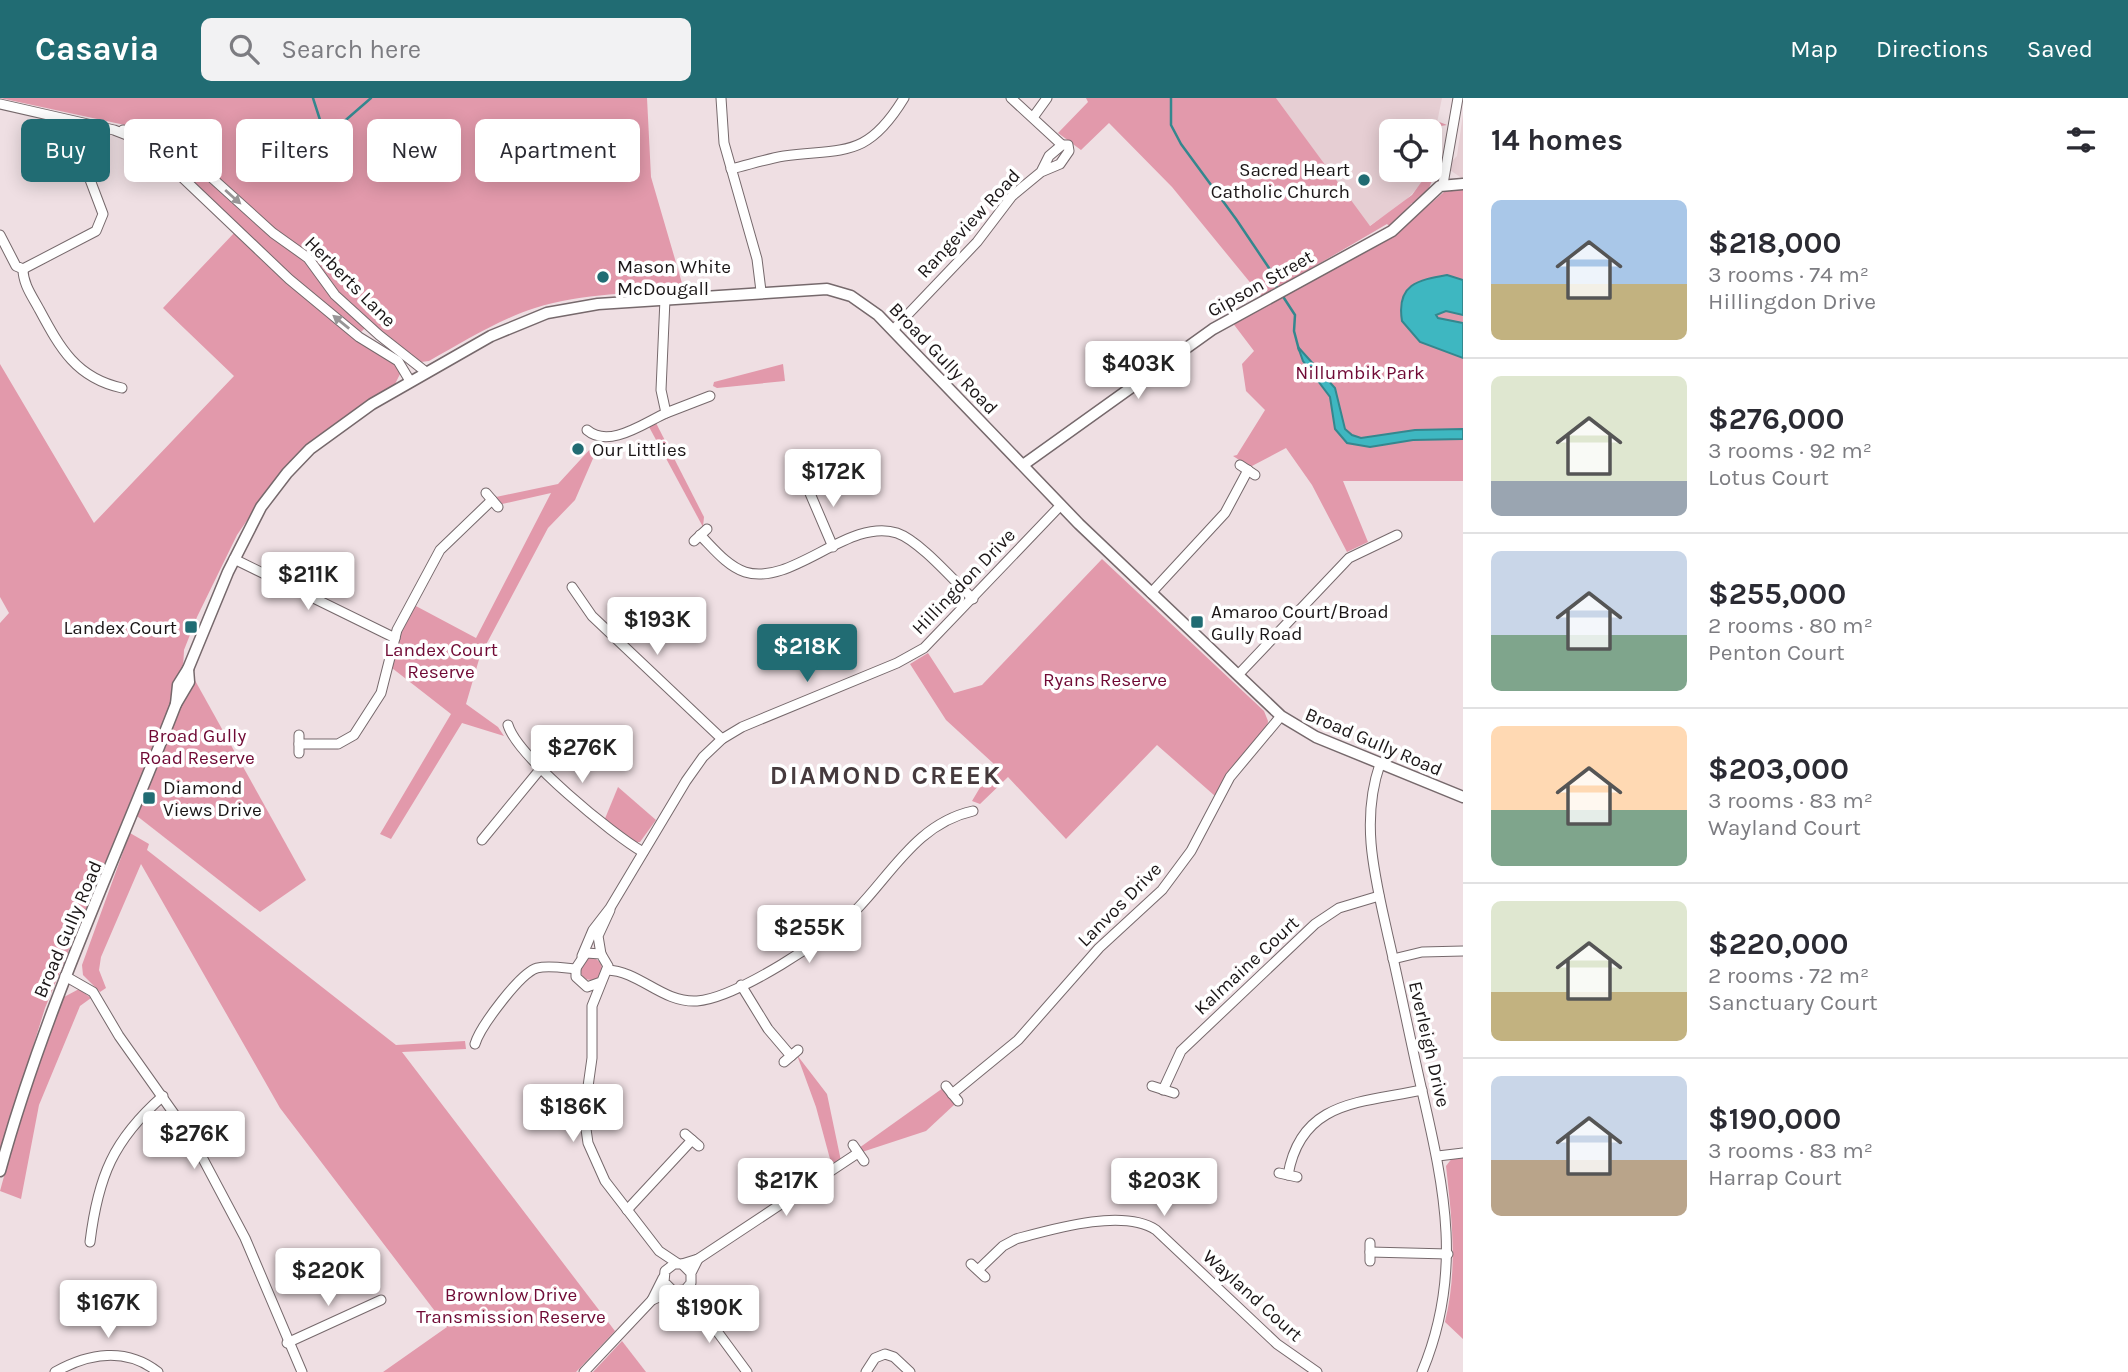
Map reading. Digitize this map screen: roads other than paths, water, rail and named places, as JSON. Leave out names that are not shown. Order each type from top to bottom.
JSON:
[{"type":"street","points":[[721,98],[724,143],[757,259],[761,291]]},
{"type":"street","points":[[730,169],[783,156],[853,149],[870,137],[904,98]]},
{"type":"street","points":[[1011,98],[1034,116],[1047,98]]},
{"type":"street","points":[[1458,98],[1443,184],[1463,184]]},
{"type":"street","name":"Herberts Lane","points":[[0,104],[64,119]]},
{"type":"street","name":"Rangeview Road","points":[[893,330],[977,242],[1006,203],[1041,172],[1049,156],[1062,145],[1034,116]]},
{"type":"street","name":"Herberts Lane","points":[[110,129],[124,131]]},
{"type":"street","name":"Herberts Lane","points":[[114,130],[124,134]]},
{"type":"street","points":[[23,270],[91,236],[100,226],[101,207],[91,182]]},
{"type":"street","name":"Herberts Lane","points":[[186,182],[269,261],[359,337],[398,361],[410,381]]},
{"type":"street","name":"Herberts Lane","points":[[214,182],[273,233],[308,258],[335,295],[426,372]]},
{"type":"street","name":"Gipson Street","points":[[1023,465],[1189,345],[1230,319],[1380,238],[1410,216],[1443,184]]},
{"type":"street","points":[[0,235],[16,266],[23,270],[26,286],[66,357],[85,374],[122,387]]},
{"type":"street","name":"Broad Gully Road","points":[[0,1171],[27,1080],[65,976],[176,704],[178,685],[188,668],[234,559],[261,507],[298,461],[331,432],[410,381],[491,336],[547,313],[582,306],[809,288],[837,291],[864,304],[893,330],[1061,505],[1281,716],[1303,731],[1463,797]]},
{"type":"street","points":[[665,299],[662,390],[666,413]]},
{"type":"street","points":[[359,337],[366,335],[369,326]]},
{"type":"street","points":[[587,430],[604,438],[710,396]]},
{"type":"street","points":[[1151,593],[1225,513],[1248,470]]},
{"type":"street","points":[[806,484],[833,547]]},
{"type":"street","points":[[299,744],[338,744],[354,735],[384,687],[395,638],[440,550],[492,500]]},
{"type":"street","name":"Hillingdon Drive","points":[[582,956],[593,930],[610,908],[695,767],[722,739],[742,727],[910,657],[937,637],[1061,505]]},
{"type":"street","points":[[700,535],[730,564],[752,573],[777,570],[871,532],[897,533],[909,540],[973,599]]},
{"type":"street","points":[[1238,675],[1349,558],[1397,535]]},
{"type":"street","points":[[234,559],[395,638]]},
{"type":"street","points":[[572,587],[592,616],[722,739]]},
{"type":"street","name":"Lanvos Drive","points":[[952,1094],[1018,1040],[1099,948],[1162,890],[1191,851],[1230,777],[1281,716]]},
{"type":"street","points":[[508,725],[513,738],[610,832],[643,852]]},
{"type":"street","name":"Everleigh Drive","points":[[1380,764],[1371,794],[1369,826],[1379,896],[1438,1156],[1445,1199],[1448,1254],[1439,1317],[1422,1372]]},
{"type":"street","points":[[482,840],[542,767]]},
{"type":"street","points":[[607,970],[621,972],[662,994],[689,1001],[715,997],[831,933],[857,909],[917,841],[950,819],[973,811]]},
{"type":"street","name":"Kalmaine Court","points":[[1163,1090],[1181,1051],[1315,924],[1339,908],[1379,896]]},
{"type":"street","name":"Hillingdon Drive","points":[[601,954],[598,936],[610,908]]},
{"type":"street","points":[[1393,959],[1422,952],[1463,951]]},
{"type":"street","points":[[592,1006],[576,977],[576,969],[582,956],[590,952],[601,954],[607,961],[607,970],[592,1006],[592,1058],[584,1115],[587,1136],[598,1169],[627,1210],[659,1251],[680,1264],[691,1278]]},
{"type":"street","points":[[475,1044],[485,1021],[531,970],[544,967],[576,969]]},
{"type":"street","points":[[65,976],[93,992],[119,1036],[163,1096],[228,1203],[287,1343],[302,1372]]},
{"type":"street","points":[[582,985],[592,986],[601,982]]},
{"type":"street","points":[[741,985],[768,1029],[791,1056]]},
{"type":"street","points":[[1152,1086],[1174,1093]]},
{"type":"street","points":[[1288,1175],[1297,1142],[1321,1116],[1342,1107],[1422,1090]]},
{"type":"street","points":[[90,1242],[98,1191],[110,1160],[131,1128],[163,1096]]},
{"type":"street","points":[[627,1210],[692,1140]]},
{"type":"street","points":[[584,1372],[652,1300],[664,1274],[680,1264],[698,1259],[858,1153]]},
{"type":"street","points":[[1438,1156],[1463,1153]]},
{"type":"street","name":"Wayland Court","points":[[978,1270],[1003,1246],[1025,1237],[1112,1220],[1143,1222],[1162,1236],[1277,1344],[1317,1372]]},
{"type":"street","points":[[659,1251],[666,1286],[694,1300],[747,1372]]},
{"type":"street","points":[[1370,1252],[1448,1254]]},
{"type":"street","points":[[694,1300],[691,1278],[698,1259]]},
{"type":"street","points":[[652,1300],[676,1291],[691,1278]]},
{"type":"street","points":[[287,1343],[381,1300]]},
{"type":"street","points":[[866,1372],[883,1350],[910,1372]]},
{"type":"street","points":[[55,1372],[78,1360],[105,1355],[136,1359],[158,1372]]},
{"type":"water","points":[[1447,275],[1463,280],[1463,315],[1446,311],[1436,315],[1438,318],[1463,323],[1463,358],[1420,342],[1402,321],[1402,299],[1411,286]]},
{"type":"water","points":[[1298,347],[1335,388],[1345,429],[1352,435],[1361,438],[1415,430],[1463,429],[1463,439],[1413,440],[1370,447],[1347,443],[1335,429],[1330,397],[1303,361]]},
{"type":"waterway","name":"DIAMOND CREEK","points":[[313,98],[321,123],[332,132],[371,98]]},
{"type":"waterway","name":"DIAMOND CREEK","points":[[1171,98],[1171,125],[1181,144],[1269,268],[1278,290]]},
{"type":"waterway","name":"DIAMOND CREEK","points":[[1282,295],[1295,315],[1294,331],[1299,350]]},
{"type":"place","name":"Sacred Heart Catholic Church","points":[[1364,180]]},
{"type":"place","name":"Mason White McDougall","points":[[603,277]]},
{"type":"place","name":"Our Littlies","points":[[578,449]]},
{"type":"place","name":"Amaroo Court/Broad Gully Road","points":[[1197,622]]},
{"type":"place","name":"Landex Court","points":[[191,627]]},
{"type":"place","name":"Diamond Views Drive","points":[[149,798]]},
{"type":"district","name":"DIAMOND CREEK","points":[[886,775]]},
{"type":"park label","name":"Nillumbik Park","points":[[1360,372]]},
{"type":"park label","name":"Landex Court Reserve","points":[[441,660]]},
{"type":"park label","name":"Ryans Reserve","points":[[1105,679]]},
{"type":"park label","name":"Broad Gully Road Reserve","points":[[197,746]]},
{"type":"park label","name":"Brownlow Drive Transmission Reserve","points":[[511,1305]]}]
